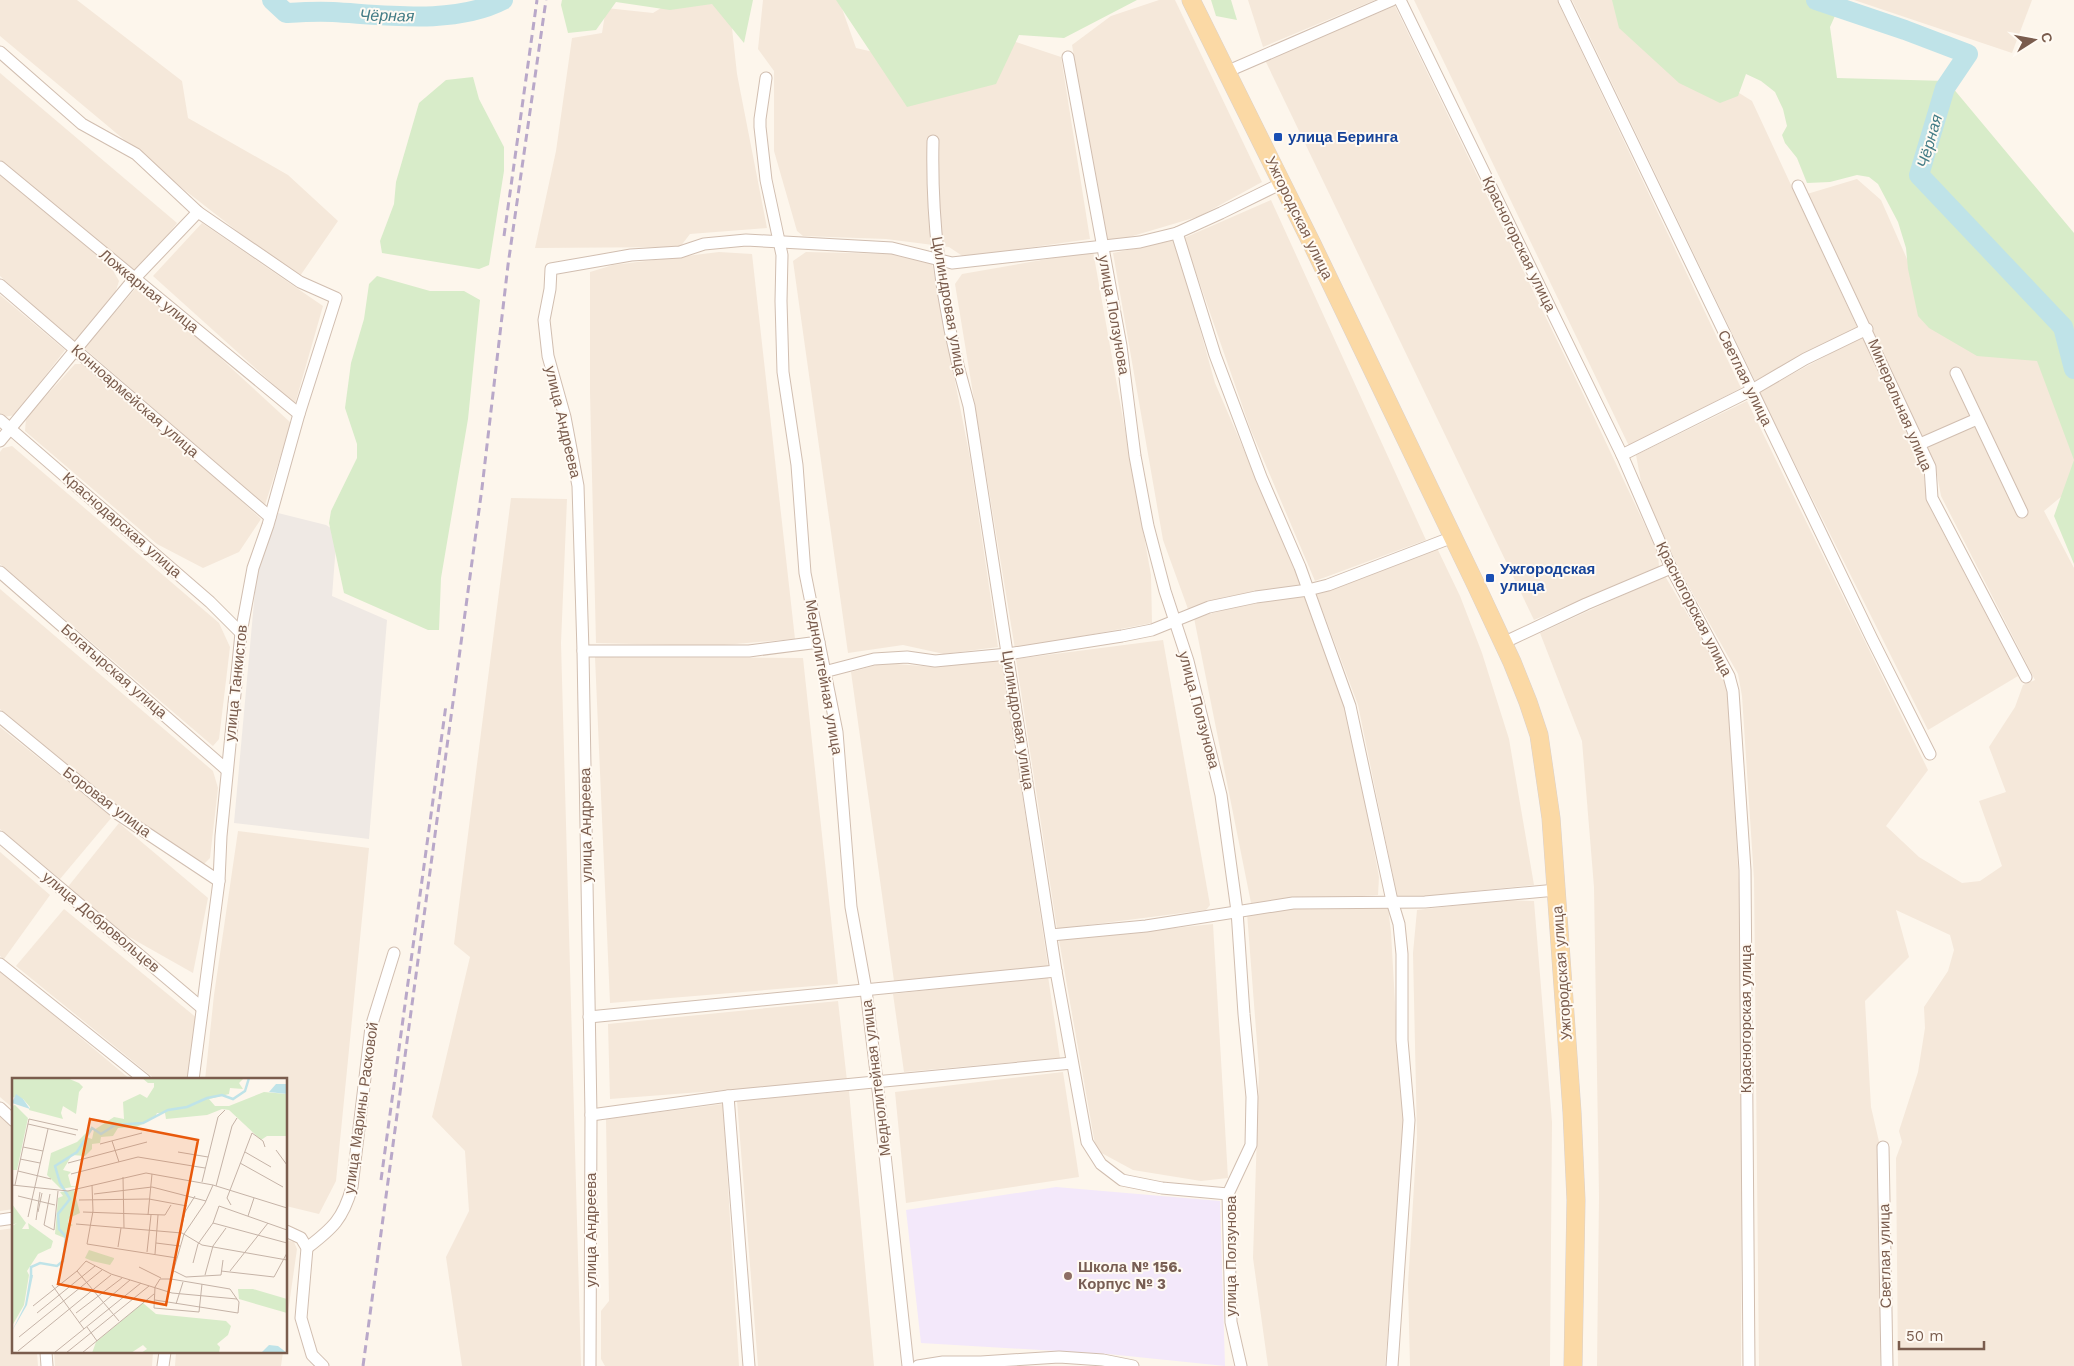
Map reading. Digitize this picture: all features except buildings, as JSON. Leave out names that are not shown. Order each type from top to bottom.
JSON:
[{"type":"main road","name":"Ужгородская улица","points":[[1191,0],[1453,537],[1503,643],[1525,694],[1539,735],[1551,818],[1572,1112],[1576,1200],[1573,1366]]},
{"type":"street","points":[[1226,72],[1392,0]]},
{"type":"street","name":"Красногорская улица","points":[[1400,0],[1622,455],[1671,568],[1729,676],[1732,691],[1745,870],[1749,1366]]},
{"type":"street","name":"Светлая улица","points":[[1564,0],[1872,640],[1930,754]]},
{"type":"street","points":[[0,52],[82,124],[136,154],[198,212],[134,279],[0,441]]},
{"type":"street","name":"улица Ползунова","points":[[1068,57],[1121,346],[1135,456],[1162,582],[1188,661],[1221,795],[1237,912],[1252,1097],[1251,1145],[1228,1194],[1231,1322],[1241,1366]]},
{"type":"street","name":"Меднолитейная улица","points":[[766,78],[760,127],[766,180],[782,255],[783,372],[797,465],[805,574],[837,732],[851,907],[866,990],[908,1366]]},
{"type":"street","name":"Цилиндровая улица","points":[[933,140],[936,226],[940,261],[955,357],[970,406],[1056,971],[1087,1142],[1100,1164],[1122,1180],[1162,1188],[1228,1194]]},
{"type":"street","name":"Ложкарная улица","points":[[0,167],[299,414]]},
{"type":"street","points":[[780,242],[892,248],[928,256],[940,261],[952,263],[970,262],[1140,242],[1177,232],[1282,184]]},
{"type":"street","name":"Минеральная улица","points":[[1798,186],[1930,467],[1932,498],[2026,677]]},
{"type":"street","name":"улица Танкистов","points":[[194,1078],[220,881],[220,836],[240,633],[253,568],[336,298],[300,282],[198,212]]},
{"type":"street","points":[[1177,232],[1215,355],[1260,477],[1300,566],[1350,706],[1398,924],[1402,954],[1402,1040],[1409,1120],[1392,1366]]},
{"type":"street","name":"улица Андреева","points":[[590,1366],[591,1115],[583,651],[578,486],[565,417],[548,356],[544,320],[550,289],[551,269],[631,255],[680,252],[704,244],[746,240],[780,242]]},
{"type":"street","name":"Конноармейская улица","points":[[0,285],[270,517]]},
{"type":"street","points":[[1622,455],[1752,390],[1805,359],[1866,328]]},
{"type":"street","points":[[1956,373],[2022,512]]},
{"type":"street","points":[[1920,444],[1977,419]]},
{"type":"street","name":"Краснодарская улица","points":[[0,420],[210,602],[240,633]]},
{"type":"street","points":[[824,672],[874,659],[906,658],[935,661],[1008,654],[1152,630],[1209,607],[1328,585],[1453,537]]},
{"type":"street","points":[[1503,643],[1586,604],[1671,568]]},
{"type":"street","name":"Богатырская улица","points":[[0,572],[227,770]]},
{"type":"street","points":[[583,651],[749,652],[819,642]]},
{"type":"street","name":"Боровая улица","points":[[0,717],[118,814],[220,881]]},
{"type":"street","name":"улица Добровольцев","points":[[0,837],[202,1008]]},
{"type":"street","points":[[1051,935],[1146,926],[1293,903],[1425,902],[1556,890]]},
{"type":"street","name":"улица Марины Расковой","points":[[306,1248],[336,1222],[346,1208],[350,1194],[371,1027],[394,953]]},
{"type":"street","points":[[0,964],[142,1078]]},
{"type":"street","points":[[589,1017],[1056,971]]},
{"type":"street","points":[[591,1115],[728,1096],[1072,1063]]},
{"type":"street","points":[[728,1096],[748,1366]]},
{"type":"street","points":[[0,1108],[12,1119]]},
{"type":"street","name":"Светлая улица","points":[[1884,1147],[1887,1366]]},
{"type":"street","points":[[288,1232],[301,1238],[306,1248],[301,1318],[312,1355],[323,1366]]},
{"type":"street","points":[[918,1366],[943,1362],[981,1362],[1058,1357],[1103,1360],[1134,1366]]},
{"type":"shaded area","points":[[0,0],[77,0],[182,81],[188,118],[288,175],[338,221],[300,276],[291,273],[182,188],[0,36]]},
{"type":"shaded area","points":[[674,0],[720,0],[732,28],[737,74],[767,228],[690,234],[680,247],[535,248],[556,151],[572,38],[602,33],[606,8],[653,13]]},
{"type":"shaded area","points":[[763,0],[839,0],[856,48],[917,62],[992,34],[1061,57],[1090,239],[964,257],[949,247],[886,239],[803,236],[797,231],[774,151],[774,71],[758,49]]},
{"type":"shaded area","points":[[1159,0],[1175,0],[1262,182],[1200,216],[1116,241],[1106,240],[1072,45],[1111,16]]},
{"type":"shaded area","points":[[1248,0],[1375,0],[1263,47]]},
{"type":"shaded area","points":[[1414,0],[1557,0],[1741,388],[1629,446]]},
{"type":"shaded area","points":[[1572,0],[1624,0],[1637,29],[1752,101],[1857,327],[1755,381]]},
{"type":"shaded area","points":[[1854,0],[2032,0],[2012,53]]},
{"type":"shaded area","points":[[1395,6],[1658,553],[1659,567],[1534,620],[1265,60]]},
{"type":"shaded area","points":[[0,73],[177,223],[143,266],[133,271],[0,160]]},
{"type":"shaded area","points":[[0,174],[111,267],[119,281],[114,297],[77,344],[0,276]]},
{"type":"shaded area","points":[[1857,179],[1881,200],[1933,318],[2042,351],[2074,413],[2074,486],[2044,511],[2074,568],[2074,1366],[1898,1366],[1896,1158],[1902,1142],[1899,1131],[1918,1072],[1925,1028],[1924,1007],[1948,971],[1954,950],[1950,935],[1896,910],[1909,957],[1865,1001],[1871,1107],[1880,1146],[1880,1366],[1759,1366],[1754,879],[1742,696],[1738,674],[1679,569],[1642,487],[1636,455],[1747,401],[1928,770],[1886,826],[1919,857],[1962,883],[1980,881],[2002,866],[1979,801],[2006,792],[1989,747],[2015,707],[2023,685],[2035,680],[1941,496],[1935,464],[1807,194]]},
{"type":"shaded area","points":[[1271,200],[1426,540],[1315,581],[1250,428],[1184,238]]},
{"type":"shaded area","points":[[202,223],[323,306],[295,404],[153,276]]},
{"type":"shaded area","points":[[1175,240],[1215,383],[1301,585],[1225,597],[1188,609],[1163,540],[1113,253]]},
{"type":"shaded area","points":[[1093,251],[1151,575],[1152,623],[1015,649],[955,284],[962,274]]},
{"type":"shaded area","points":[[719,252],[752,254],[795,639],[712,646],[596,643],[590,392],[590,272],[613,265]]},
{"type":"shaded area","points":[[806,252],[894,254],[932,263],[970,458],[998,647],[944,654],[903,645],[848,653],[793,261]]},
{"type":"shaded area","points":[[136,288],[179,320],[291,423],[265,505],[84,348]]},
{"type":"shaded area","points":[[0,295],[65,350],[15,415],[4,417],[0,413]]},
{"type":"shaded area","points":[[1863,336],[1923,470],[1928,504],[2018,676],[1928,730],[1759,392]]},
{"type":"shaded area","points":[[75,364],[85,364],[158,425],[261,519],[239,552],[203,568],[157,544],[25,431],[26,418]]},
{"type":"shaded area","points":[[12,446],[219,623],[230,647],[219,739],[213,746],[0,564],[0,452],[3,448]]},
{"type":"shaded area","points":[[511,498],[567,499],[561,643],[581,1366],[462,1366],[446,1257],[469,1211],[465,1151],[432,1117],[470,957],[454,944]]},
{"type":"shaded area","points":[[278,513],[326,525],[337,532],[332,596],[387,620],[369,839],[234,823],[257,569]]},
{"type":"shaded area","points":[[1436,546],[1460,596],[1482,653],[1509,739],[1534,885],[1406,898],[1397,896],[1358,705],[1316,593]]},
{"type":"shaded area","points":[[1665,576],[1724,677],[1728,699],[1743,952],[1741,1366],[1597,1366],[1599,1197],[1594,887],[1582,741],[1540,633]]},
{"type":"shaded area","points":[[0,589],[213,771],[218,788],[210,858],[204,864],[119,809],[0,709]]},
{"type":"shaded area","points":[[1305,596],[1346,703],[1379,877],[1378,895],[1251,903],[1194,618],[1239,606]]},
{"type":"shaded area","points":[[1163,640],[1210,905],[1206,910],[1057,929],[1016,659]]},
{"type":"shaded area","points":[[595,657],[803,658],[838,984],[610,1003]]},
{"type":"shaded area","points":[[1002,660],[1048,966],[894,981],[851,672],[884,663],[934,667]]},
{"type":"shaded area","points":[[0,727],[112,817],[60,879],[0,829]]},
{"type":"shaded area","points":[[119,823],[208,898],[193,973],[124,934],[67,888]]},
{"type":"shaded area","points":[[238,831],[369,848],[336,1181],[319,1214],[288,1206],[288,1078],[205,1078],[214,995]]},
{"type":"shaded area","points":[[0,852],[50,895],[4,959],[0,956]]},
{"type":"shaded area","points":[[1503,900],[1534,901],[1552,1122],[1550,1366],[1410,1366],[1408,1284],[1417,1137],[1413,953],[1417,910]]},
{"type":"shaded area","points":[[1313,906],[1388,907],[1399,1074],[1405,1124],[1385,1366],[1268,1366],[1253,1258],[1259,1069],[1247,913]]},
{"type":"shaded area","points":[[64,909],[198,1019],[190,1078],[154,1078],[16,966]]},
{"type":"shaded area","points":[[1213,924],[1228,1178],[1201,1181],[1133,1170],[1096,1150],[1059,940]]},
{"type":"shaded area","points":[[0,970],[129,1078],[12,1078],[12,1107],[0,1097]]},
{"type":"shaded area","points":[[1048,976],[1060,1058],[904,1072],[893,994]]},
{"type":"shaded area","points":[[838,1001],[847,1081],[610,1099],[608,1024]]},
{"type":"shaded area","points":[[1063,1072],[1079,1177],[906,1203],[895,1092]]},
{"type":"shaded area","points":[[849,1091],[874,1366],[758,1366],[737,1101]]},
{"type":"shaded area","points":[[723,1104],[739,1366],[605,1366],[601,1359],[601,1311],[609,1301],[606,1119]]},
{"type":"shaded area","points":[[0,1111],[12,1121],[12,1209],[0,1211]]},
{"type":"shaded area","name":"Школа № 156. Корпус № 3","points":[[1056,1187],[1220,1201],[1225,1366],[1108,1354],[921,1343],[906,1210]]},
{"type":"shaded area","points":[[12,1228],[12,1354],[37,1354],[38,1366],[0,1366],[0,1230]]},
{"type":"shaded area","points":[[288,1240],[294,1242],[297,1249],[288,1312]]},
{"type":"shaded area","points":[[54,1354],[153,1354],[152,1366],[55,1366]]},
{"type":"shaded area","points":[[176,1354],[283,1354],[281,1366],[175,1366]]},
{"type":"green space","points":[[562,0],[753,0],[744,43],[712,4],[670,10],[616,2],[596,30],[568,33],[561,5]]},
{"type":"green space","points":[[836,0],[1137,0],[1064,38],[1019,35],[996,84],[907,107]]},
{"type":"green space","points":[[1211,0],[1231,0],[1237,20],[1216,16]]},
{"type":"green space","points":[[1612,0],[1842,0],[1830,27],[1837,78],[1947,81],[2074,233],[2074,460],[2037,361],[1977,356],[1929,328],[1918,316],[1908,269],[1906,248],[1898,222],[1878,184],[1869,177],[1857,175],[1830,182],[1807,183],[1797,158],[1785,143],[1782,135],[1787,126],[1783,109],[1775,92],[1761,81],[1746,74],[1738,96],[1720,103],[1679,83],[1619,28]]},
{"type":"green space","points":[[473,77],[479,99],[504,147],[504,171],[489,265],[479,269],[382,253],[380,241],[394,204],[396,182],[419,103],[446,80]]},
{"type":"green space","points":[[377,276],[430,291],[464,291],[480,300],[468,419],[441,578],[439,630],[428,630],[344,593],[329,523],[331,511],[357,458],[357,444],[345,408],[351,363],[364,319],[369,284]]},
{"type":"green space","points":[[2074,460],[2074,564],[2054,516]]},
{"type":"waterway","name":"Чёрная","points":[[272,0],[286,13],[327,12],[397,16],[442,16],[464,13],[484,8],[503,0]]},
{"type":"waterway","name":"Чёрная","points":[[1816,0],[1905,30],[1968,54],[1945,88],[1919,175],[2063,327],[2074,369]]},
{"type":"railway","points":[[504,236],[537,0]]},
{"type":"railway","points":[[363,1366],[482,488],[508,265],[546,0]]},
{"type":"railway","points":[[381,1180],[446,705]]},
{"type":"place","name":"улица Беринга","points":[[1278,137]]},
{"type":"place","name":"Ужгородская улица","points":[[1490,578]]},
{"type":"place","name":"Школа № 156. Корпус № 3","points":[[1068,1276]]}]
